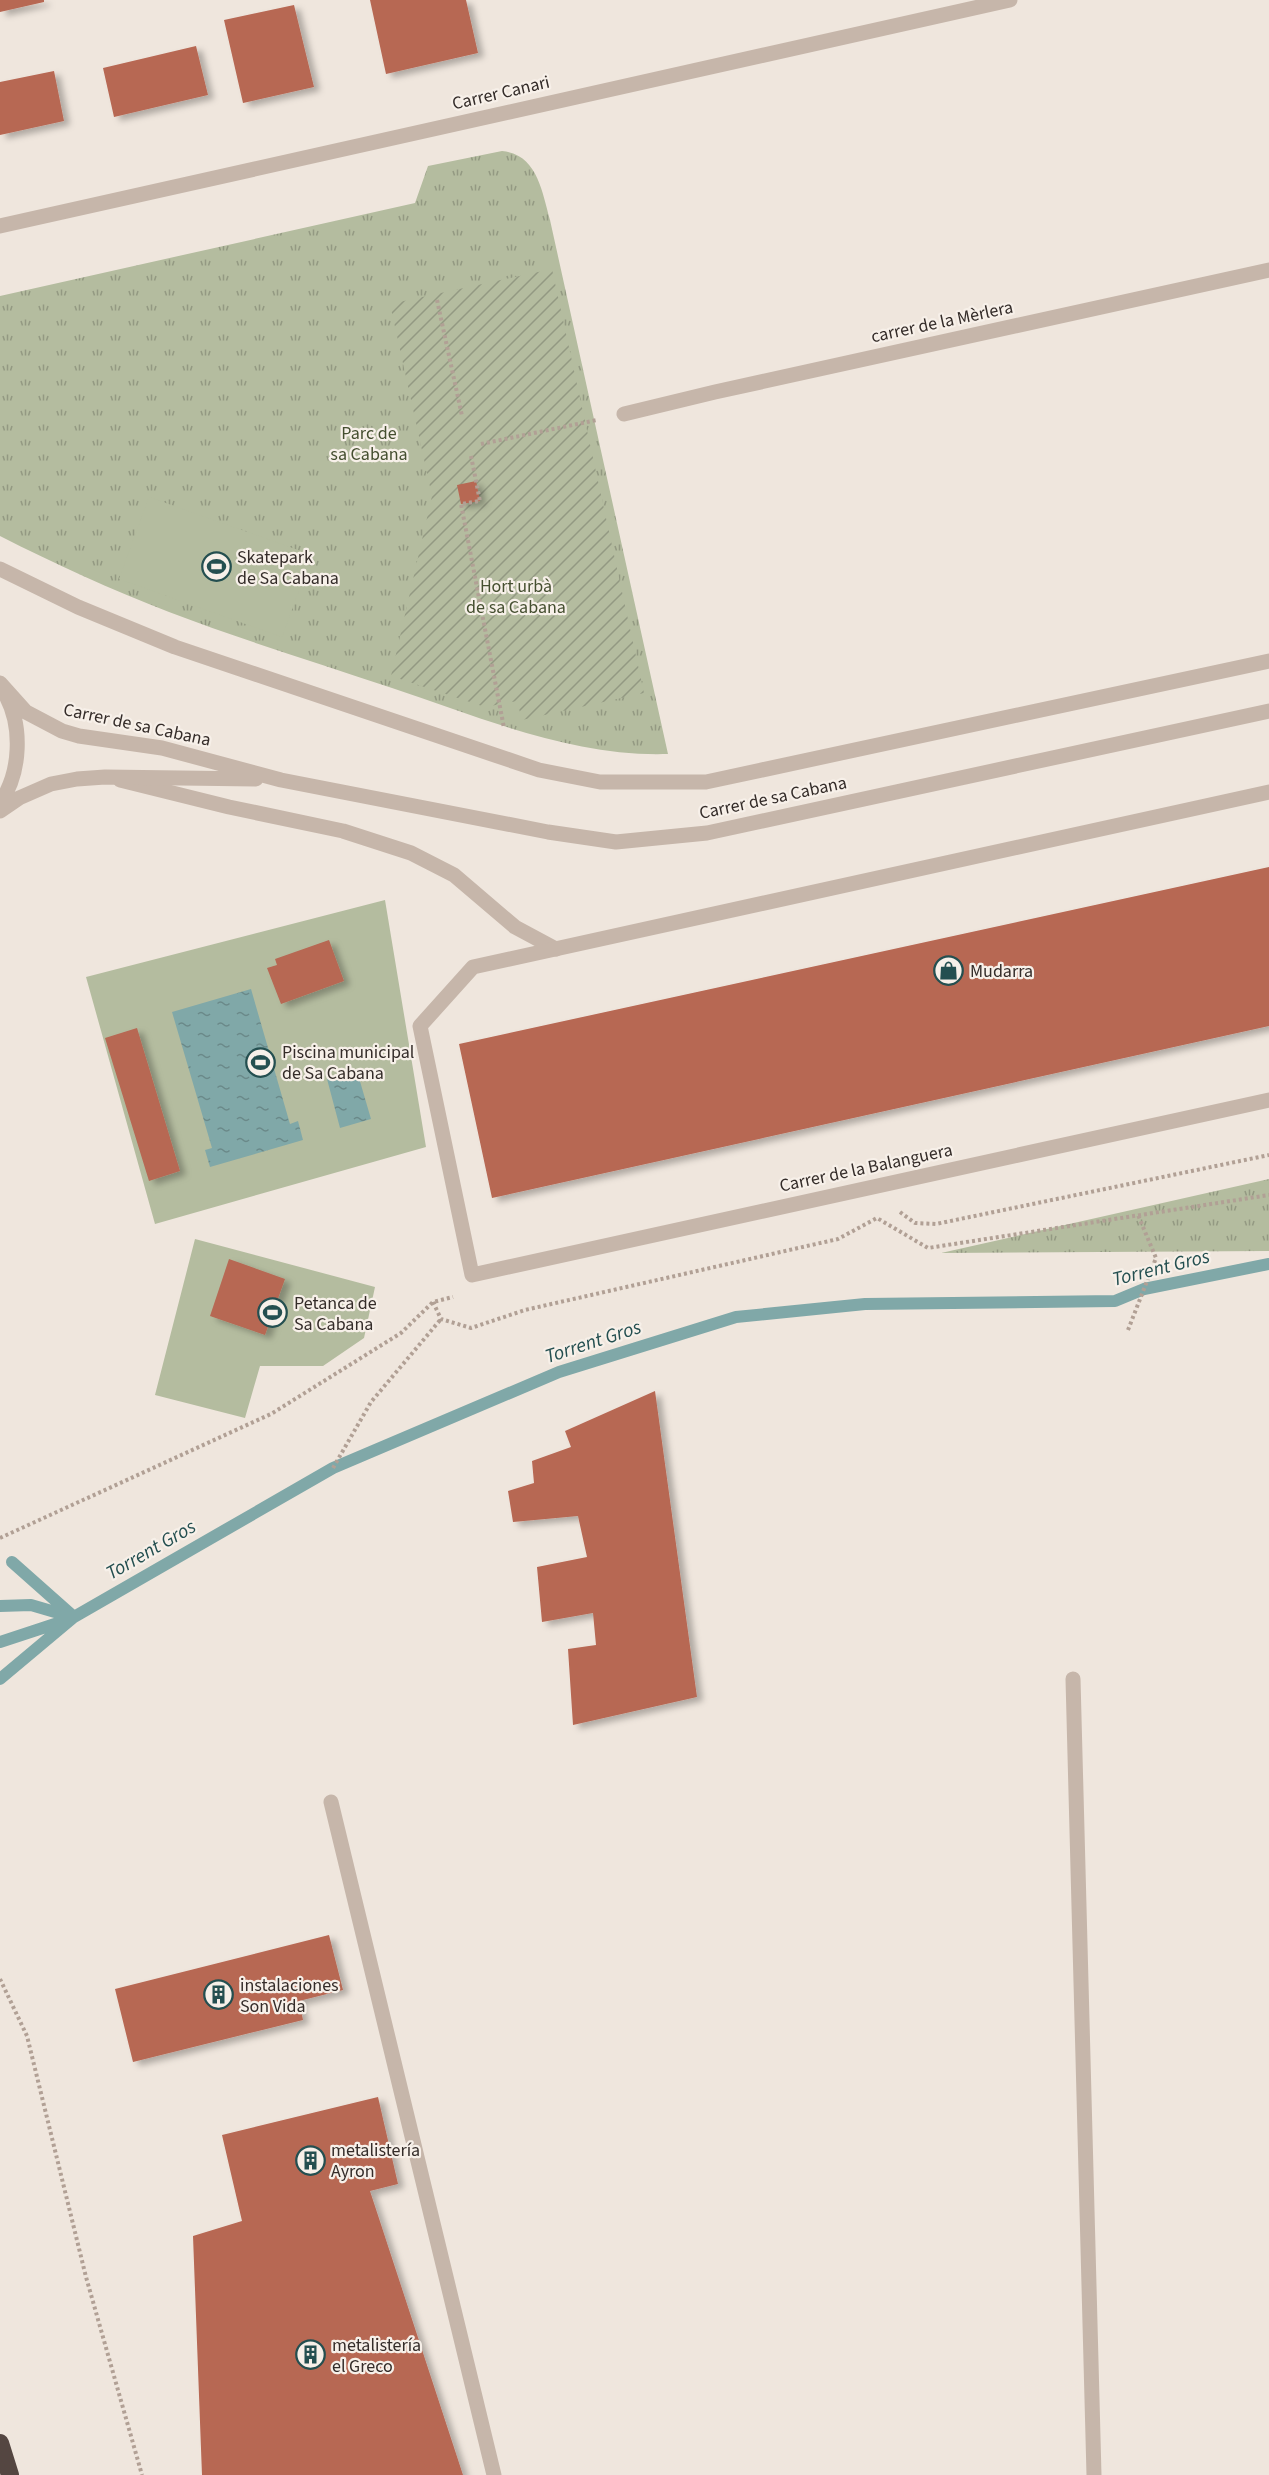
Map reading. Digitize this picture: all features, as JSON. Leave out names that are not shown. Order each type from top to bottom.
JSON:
[{"type":"highway","points":[[0,2443],[10,2475]]},
{"type":"street","name":"Carrer Canari","points":[[0,226],[1010,0]]},
{"type":"street","name":"carrer de la Mèrlera","points":[[624,414],[727,389],[1269,270]]},
{"type":"street","points":[[0,569],[78,608],[175,646],[510,761],[573,778],[600,782],[706,782],[1269,662]]},
{"type":"street","points":[[0,685],[11,705],[16,732],[17,757],[11,782],[0,803]]},
{"type":"street","name":"Carrer de sa Cabana","points":[[0,685],[26,712],[62,731],[79,736],[162,748],[281,780],[548,832],[616,842],[707,833],[1269,711]]},
{"type":"street","points":[[105,777],[343,831],[411,853],[454,875],[515,927],[556,949],[1269,792]]},
{"type":"street","name":"Carrer de sa Cabana","points":[[0,812],[19,798],[51,784],[77,779],[105,777],[281,780]]},
{"type":"street","name":"Carrer de la Balanguera","points":[[556,949],[473,967],[420,1026],[472,1275],[1269,1100]]},
{"type":"street","points":[[1073,1679],[1094,2475]]},
{"type":"street","points":[[331,1802],[494,2475]]},
{"type":"path","points":[[437,300],[462,416]]},
{"type":"path","points":[[481,444],[624,414]]},
{"type":"path","points":[[471,456],[480,501],[461,504],[510,761]]},
{"type":"path","points":[[892,1206],[915,1223],[936,1224],[1269,1155]]},
{"type":"path","points":[[433,1302],[441,1319],[471,1328],[525,1310],[838,1239],[877,1218],[928,1248],[1269,1195]]},
{"type":"path","points":[[1128,1330],[1156,1258],[1138,1215]]},
{"type":"path","points":[[0,1538],[271,1414],[401,1333],[433,1302],[456,1296]]},
{"type":"path","points":[[333,1468],[371,1402],[441,1319]]},
{"type":"path","points":[[0,1979],[27,2036],[86,2277],[142,2475]]},
{"type":"green space","name":"Parc de sa Cabana","points":[[502,151],[523,159],[541,186],[668,754],[597,749],[494,723],[169,612],[126,595],[0,536],[0,296],[415,203],[428,166]]},
{"type":"green space","name":"Hort urbà de sa Cabana","points":[[552,269],[644,693],[522,720],[517,701],[485,707],[391,676],[432,496],[390,304]]},
{"type":"green space","name":"Skatepark de Sa Cabana","points":[[149,497],[312,555],[282,637],[119,579]]},
{"type":"green space","name":"Piscina municipal de Sa Cabana","points":[[385,900],[426,1147],[155,1224],[86,977]]},
{"type":"green space","points":[[1269,1179],[1269,1251],[941,1253]]},
{"type":"green space","name":"Petanca de Sa Cabana","points":[[195,1239],[375,1287],[364,1338],[323,1366],[260,1366],[245,1418],[155,1395]]},
{"type":"water","points":[[251,989],[290,1124],[298,1121],[303,1140],[210,1167],[205,1150],[212,1148],[172,1012]]},
{"type":"water","points":[[357,1071],[371,1119],[340,1128],[327,1079]]},
{"type":"building","points":[[0,0],[44,0],[44,2],[0,12]]},
{"type":"building","points":[[370,0],[466,0],[478,53],[386,74]]},
{"type":"building","points":[[294,5],[314,87],[243,103],[224,20]]},
{"type":"building","points":[[196,46],[208,95],[114,117],[103,68]]},
{"type":"building","points":[[54,71],[64,121],[0,135],[0,82]]},
{"type":"building","points":[[476,481],[480,501],[461,504],[457,485]]},
{"type":"building","points":[[1269,867],[1269,1026],[492,1198],[459,1044]]},
{"type":"building","points":[[329,940],[344,981],[281,1004],[267,968],[277,965],[275,959]]},
{"type":"building","points":[[137,1028],[180,1171],[149,1181],[105,1038]]},
{"type":"building","points":[[229,1259],[285,1279],[265,1335],[210,1316]]},
{"type":"building","points":[[655,1391],[697,1697],[573,1725],[568,1649],[596,1645],[593,1613],[542,1622],[537,1567],[587,1557],[578,1516],[513,1522],[508,1491],[534,1483],[532,1461],[571,1447],[565,1431]]},
{"type":"building","name":"instalaciones Son Vida","points":[[329,1935],[343,1990],[299,2001],[303,2020],[133,2062],[115,1989]]},
{"type":"building","name":"metalistería el Greco","points":[[378,2097],[398,2184],[370,2191],[463,2475],[202,2475],[193,2236],[242,2221],[222,2135]]},
{"type":"waterway","name":"Torrent Gros","points":[[0,1679],[74,1617],[333,1468],[559,1372],[736,1317],[865,1304],[1115,1301],[1144,1289],[1269,1264]]},
{"type":"waterway","points":[[12,1562],[74,1617]]},
{"type":"waterway","points":[[0,1606],[31,1605],[72,1617]]},
{"type":"waterway","points":[[0,1642],[67,1620]]},
{"type":"place","name":"Skatepark de Sa Cabana","points":[[216,567]]},
{"type":"place","name":"Mudarra","points":[[949,971]]},
{"type":"place","name":"Piscina municipal de Sa Cabana","points":[[261,1062]]},
{"type":"place","name":"Petanca de Sa Cabana","points":[[273,1313]]},
{"type":"place","name":"instalaciones Son Vida","points":[[219,1995]]},
{"type":"place","name":"metalistería Ayron","points":[[310,2160]]},
{"type":"place","name":"metalistería el Greco","points":[[311,2355]]}]
